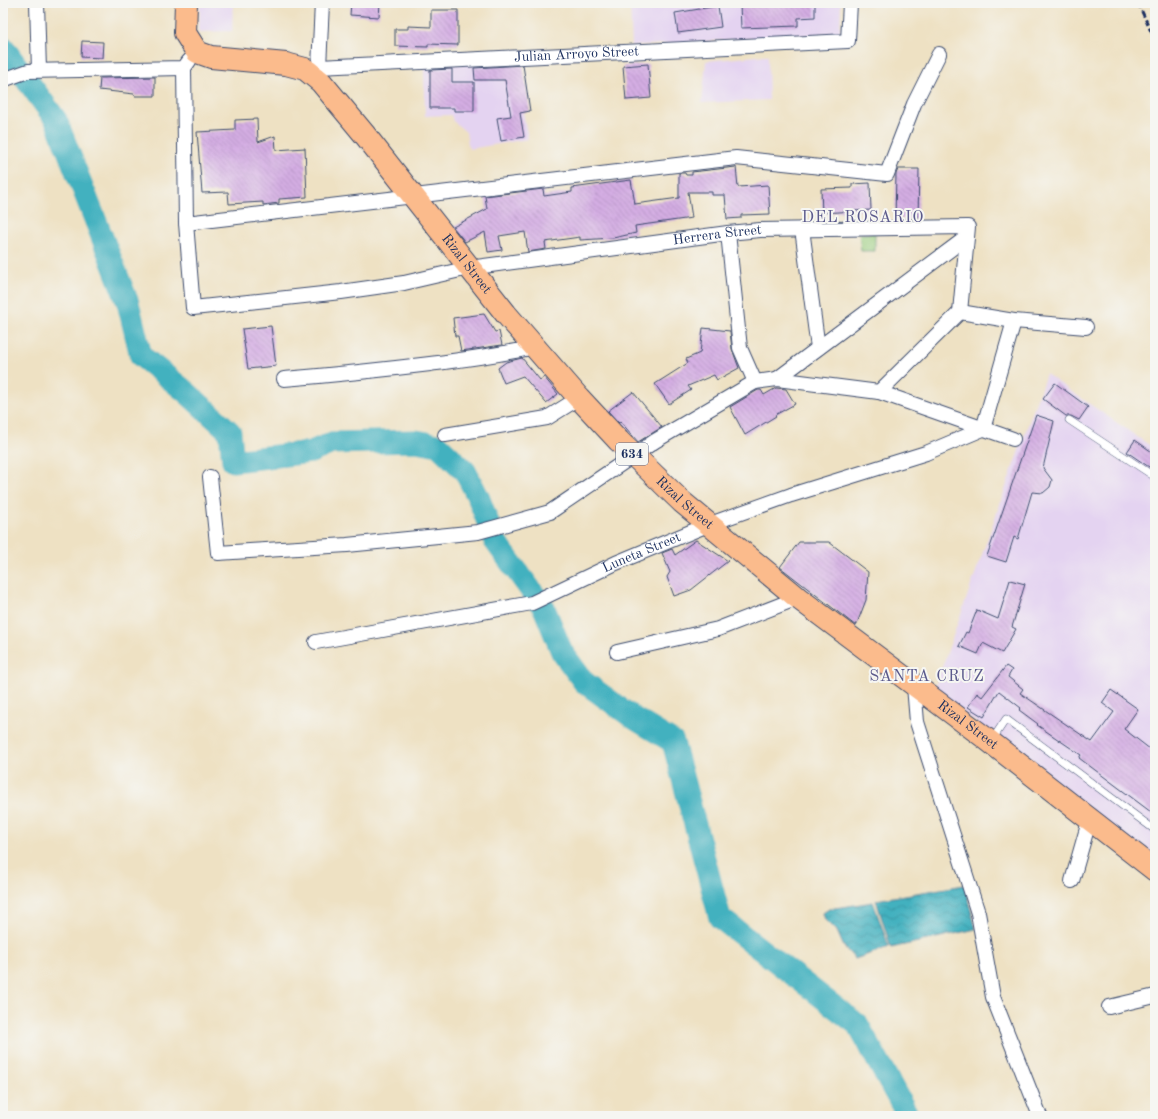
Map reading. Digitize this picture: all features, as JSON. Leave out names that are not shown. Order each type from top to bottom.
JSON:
[{"type":"main road","points":[[186,3],[185,33],[190,43],[190,60]]},
{"type":"main road","name":"Rizal Street","points":[[190,60],[211,57],[265,60],[312,68],[468,268],[535,347],[579,398],[634,456],[682,502],[798,598],[991,742],[1155,870]]},
{"type":"street","points":[[33,71],[37,3]]},
{"type":"street","points":[[312,68],[322,3]]},
{"type":"street","name":"Julian Arroyo Street","points":[[312,68],[848,41],[850,3]]},
{"type":"street","points":[[7,78],[33,71],[190,60],[186,224],[736,158],[888,174],[914,104],[939,54]]},
{"type":"street","name":"Herrera Street","points":[[186,224],[193,308],[349,291],[404,282],[468,268],[728,233],[802,229],[968,232]]},
{"type":"street","points":[[802,229],[818,348]]},
{"type":"street","points":[[880,392],[960,312],[968,232]]},
{"type":"street","points":[[778,379],[968,232]]},
{"type":"street","points":[[728,233],[740,348],[755,382]]},
{"type":"street","points":[[960,312],[1014,321],[1086,327]]},
{"type":"street","points":[[982,429],[1014,321]]},
{"type":"street","points":[[284,378],[415,366],[504,354],[535,347]]},
{"type":"street","points":[[210,477],[218,553],[347,545],[478,532],[550,512],[655,441],[755,382],[778,379],[880,392],[1013,439]]},
{"type":"street","points":[[446,435],[547,418],[579,398]]},
{"type":"street","name":"Luneta Street","points":[[316,642],[532,603],[616,563],[710,524],[798,493],[926,453],[982,429]]},
{"type":"street","points":[[617,652],[718,629],[798,598]]},
{"type":"street","points":[[914,686],[917,722],[978,913],[993,997],[1040,1116]]},
{"type":"street","points":[[1072,880],[1090,818]]},
{"type":"street","points":[[1109,1007],[1155,996]]},
{"type":"lane","points":[[1069,420],[1155,477]]},
{"type":"lane","points":[[991,742],[1006,719],[1155,830]]},
{"type":"shaded area","points":[[200,3],[233,3],[232,31],[199,32]]},
{"type":"shaded area","points":[[630,3],[841,3],[840,33],[632,46]]},
{"type":"shaded area","points":[[768,55],[769,100],[702,103],[706,61]]},
{"type":"shaded area","points":[[514,62],[528,139],[469,149],[466,132],[453,121],[451,115],[425,116],[424,65]]},
{"type":"shaded area","points":[[1046,374],[1155,449],[1155,860],[934,690]]},
{"type":"green space","points":[[875,233],[875,251],[861,251],[859,234]]},
{"type":"water","points":[[964,885],[976,929],[891,948],[876,900]]},
{"type":"water","points":[[873,902],[889,947],[855,959],[844,947],[837,931],[825,920],[823,913],[829,909]]},
{"type":"building","points":[[351,3],[380,3],[379,17],[350,15]]},
{"type":"building","points":[[815,3],[815,17],[798,18],[798,26],[741,28],[740,4]]},
{"type":"building","points":[[718,6],[721,27],[678,33],[675,13]]},
{"type":"building","points":[[431,10],[458,10],[458,45],[428,44],[428,47],[395,46],[395,29],[408,29],[408,26],[431,27]]},
{"type":"building","points":[[82,41],[103,42],[102,58],[81,57]]},
{"type":"building","points":[[648,64],[651,98],[626,100],[623,66]]},
{"type":"building","points":[[523,65],[530,111],[520,113],[524,137],[501,141],[497,118],[511,116],[505,80],[475,80],[474,68]]},
{"type":"building","points":[[452,69],[452,82],[474,82],[474,111],[454,111],[454,108],[430,108],[430,70]]},
{"type":"building","points":[[155,77],[155,96],[135,96],[134,94],[99,90],[100,78]]},
{"type":"building","points":[[257,119],[258,142],[275,136],[276,150],[305,148],[307,197],[279,199],[279,203],[263,205],[263,202],[229,204],[228,192],[202,193],[197,132],[235,130],[235,120]]},
{"type":"building","points":[[736,167],[738,187],[768,185],[770,214],[741,215],[741,218],[727,219],[725,195],[712,195],[712,192],[688,192],[692,218],[635,226],[636,233],[613,238],[580,240],[580,237],[545,242],[546,249],[528,252],[525,232],[499,236],[502,250],[488,252],[485,232],[465,242],[453,227],[487,209],[485,196],[543,189],[544,196],[572,192],[572,188],[631,180],[635,204],[679,198],[679,173],[692,175],[692,172]]},
{"type":"building","points":[[898,169],[919,169],[918,219],[895,219],[896,174]]},
{"type":"building","points":[[870,183],[871,210],[822,213],[821,189],[852,188],[852,184]]},
{"type":"building","points":[[484,314],[495,332],[499,331],[502,345],[461,351],[458,336],[455,336],[453,318]]},
{"type":"building","points":[[271,326],[276,366],[248,369],[242,329]]},
{"type":"building","points":[[703,328],[730,331],[732,349],[739,368],[717,380],[714,375],[688,386],[691,390],[669,404],[655,384],[688,363],[686,359],[700,353]]},
{"type":"building","points":[[522,358],[540,380],[544,377],[558,394],[546,403],[523,376],[504,383],[498,368],[506,362]]},
{"type":"building","points":[[1055,383],[1088,407],[1079,420],[1071,416],[1066,416],[1043,399]]},
{"type":"building","points":[[776,388],[786,389],[795,404],[745,435],[730,407],[758,390],[761,390],[764,395]]},
{"type":"building","points":[[633,392],[662,427],[638,442],[620,421],[619,423],[608,411]]},
{"type":"building","points":[[1036,415],[1054,421],[1043,468],[1052,480],[1050,487],[1043,493],[1032,492],[1018,539],[1014,537],[1006,562],[987,556]]},
{"type":"building","points":[[1135,440],[1155,454],[1155,466],[1152,469],[1127,452]]},
{"type":"building","points":[[696,540],[728,561],[691,590],[674,596],[667,577],[670,572],[662,553],[672,549],[675,555]]},
{"type":"building","points":[[799,542],[829,542],[868,572],[866,600],[856,626],[780,567]]},
{"type":"building","points":[[1010,580],[1025,584],[1012,627],[1016,629],[1002,653],[983,643],[978,654],[959,646],[966,632],[968,633],[977,610],[998,619]]},
{"type":"building","points":[[1006,666],[1012,670],[1008,677],[1023,689],[1020,693],[1092,742],[1114,712],[1102,703],[1111,690],[1138,709],[1124,729],[1155,753],[1155,815],[1079,758],[1081,755],[1037,725],[1038,724],[1019,710],[1021,708],[999,691],[984,717],[968,707],[977,693],[982,697]]},
{"type":"waterway","points":[[3,47],[56,120],[128,303],[141,356],[185,391],[230,432],[233,461],[311,452],[332,443],[416,441],[438,445],[465,471],[479,499],[495,541],[544,608],[562,652],[584,682],[632,717],[673,742],[720,918],[858,1025],[908,1116]]},
{"type":"railway","points":[[1138,3],[1155,40]]},
{"type":"district","name":"DEL ROSARIO","points":[[863,218]]},
{"type":"district","name":"SANTA CRUZ","points":[[927,677]]}]
